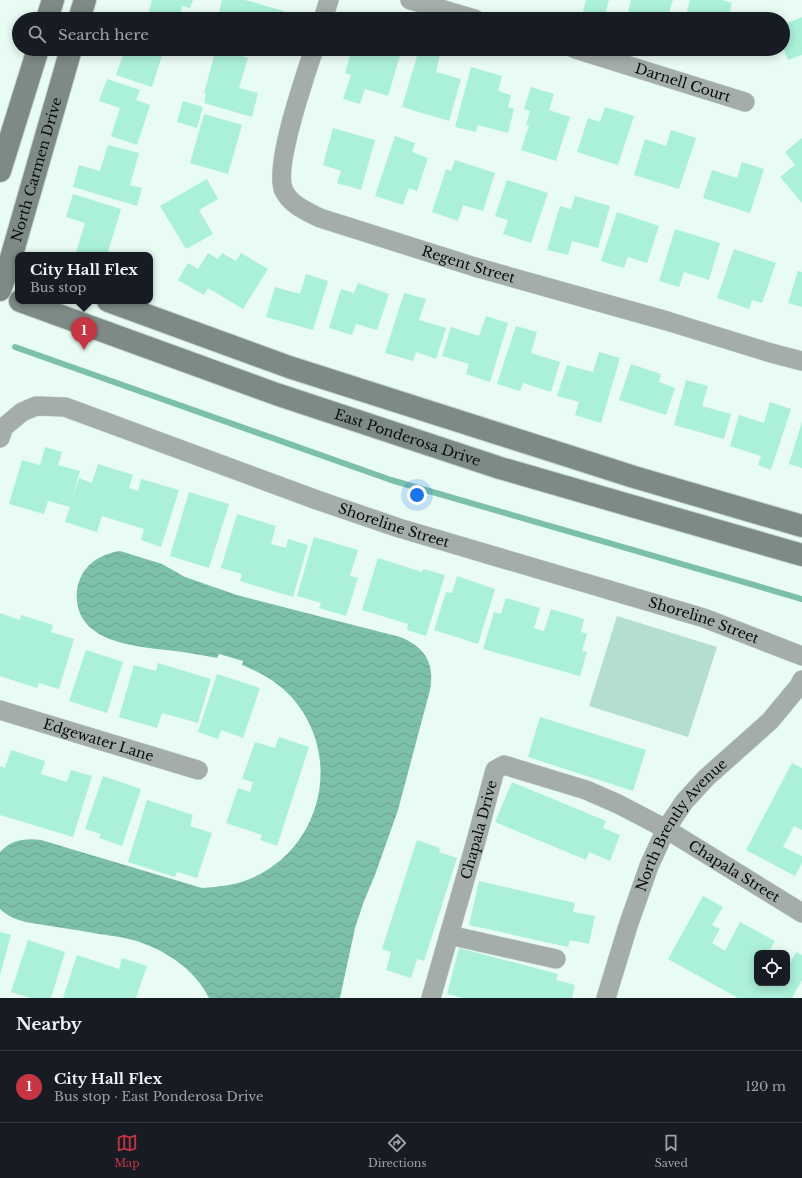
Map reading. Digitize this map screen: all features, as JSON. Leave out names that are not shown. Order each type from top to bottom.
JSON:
[{"type":"main road","points":[[49,12],[53,0]]},
{"type":"main road","points":[[82,12],[85,0]]},
{"type":"main road","points":[[0,171],[36,56]]},
{"type":"main road","name":"North Carmen Drive","points":[[0,290],[9,265],[68,56]]},
{"type":"main road","name":"East Ponderosa Drive","points":[[0,294],[15,300]]},
{"type":"main road","name":"East Ponderosa Drive","points":[[27,304],[276,394],[493,465],[802,555]]},
{"type":"main road","points":[[116,304],[289,367],[634,477],[802,526]]},
{"type":"street","points":[[325,12],[329,0]]},
{"type":"street","points":[[410,0],[451,12]]},
{"type":"street","name":"Regent Street","points":[[312,56],[284,149],[282,183],[289,199],[297,206],[320,218],[475,267],[802,361]]},
{"type":"street","name":"Darnell Court","points":[[597,56],[745,102]]},
{"type":"street","name":"Shoreline Street","points":[[0,438],[4,427],[22,412],[36,406],[65,407],[317,500],[399,528],[704,618],[802,656]]},
{"type":"street","name":"North Brently Avenue","points":[[606,998],[646,874],[666,829],[684,802],[706,778],[770,721],[799,686],[802,680]]},
{"type":"street","name":"Edgewater Lane","points":[[0,710],[198,770]]},
{"type":"street","name":"Chapala Drive","points":[[430,998],[496,770],[504,765],[586,790],[618,804],[666,829]]},
{"type":"street","name":"Chapala Street","points":[[666,829],[802,913]]},
{"type":"street","points":[[449,935],[556,959]]},
{"type":"shaded area","points":[[617,616],[717,647],[688,737],[589,706]]},
{"type":"water","points":[[120,551],[162,564],[185,577],[237,595],[400,637],[416,646],[426,657],[431,672],[430,690],[398,810],[355,928],[340,998],[209,998],[196,978],[187,969],[167,955],[145,944],[122,937],[25,922],[6,914],[0,909],[0,852],[14,842],[29,839],[41,840],[202,888],[221,886],[234,884],[252,878],[275,865],[294,847],[308,826],[317,803],[320,778],[319,753],[311,728],[298,705],[280,686],[258,672],[242,665],[243,661],[219,654],[217,658],[118,642],[104,637],[92,629],[83,620],[78,607],[77,597],[78,586],[83,573],[91,563],[101,557]]},
{"type":"building","points":[[152,0],[193,0],[190,8],[182,6],[181,12],[149,12]]},
{"type":"building","points":[[222,0],[245,0],[284,11],[284,12],[219,12]]},
{"type":"building","points":[[586,0],[609,0],[606,12],[583,12]]},
{"type":"building","points":[[631,0],[673,0],[669,12],[628,12]]},
{"type":"building","points":[[690,0],[722,0],[732,3],[730,12],[687,12]]},
{"type":"building","points":[[802,17],[802,55],[788,60],[786,56],[790,56],[790,22]]},
{"type":"building","points":[[123,56],[162,56],[152,87],[116,75]]},
{"type":"building","points":[[214,56],[241,56],[248,58],[239,88],[258,93],[252,117],[204,103],[206,93],[204,93]]},
{"type":"building","points":[[350,56],[400,56],[388,96],[365,89],[360,104],[343,99],[351,75],[345,73]]},
{"type":"building","points":[[417,56],[440,56],[436,72],[461,79],[449,121],[402,107]]},
{"type":"building","points":[[471,67],[502,76],[498,91],[511,95],[508,107],[514,109],[508,133],[478,125],[476,132],[455,127]]},
{"type":"building","points":[[107,79],[140,90],[136,100],[150,105],[137,145],[111,136],[120,108],[99,101]]},
{"type":"building","points":[[531,87],[554,94],[549,110],[570,117],[556,161],[521,150],[529,125],[526,125],[530,111],[524,109]]},
{"type":"building","points":[[183,101],[203,107],[197,128],[177,122]]},
{"type":"building","points":[[605,107],[634,116],[618,165],[577,152],[588,118],[600,122]]},
{"type":"building","points":[[204,114],[242,125],[228,174],[190,163]]},
{"type":"building","points":[[333,128],[375,140],[361,190],[337,183],[341,171],[323,165]]},
{"type":"building","points":[[671,130],[696,138],[679,189],[634,175],[645,139],[666,146]]},
{"type":"building","points":[[395,136],[415,143],[412,152],[428,158],[417,191],[409,188],[403,205],[375,196]]},
{"type":"building","points":[[802,138],[802,203],[780,177],[795,165],[785,152]]},
{"type":"building","points":[[108,145],[139,153],[130,185],[142,188],[137,206],[73,187],[79,165],[100,171]]},
{"type":"building","points":[[455,160],[495,173],[483,211],[463,205],[458,221],[432,212],[446,169],[451,171]]},
{"type":"building","points":[[742,162],[764,169],[750,213],[703,198],[712,170],[737,178]]},
{"type":"building","points":[[207,179],[218,199],[199,210],[213,234],[186,249],[160,206]]},
{"type":"building","points":[[507,180],[548,193],[531,243],[503,234],[508,220],[495,216]]},
{"type":"building","points":[[73,194],[121,209],[108,252],[76,252],[85,223],[66,217]]},
{"type":"building","points":[[575,196],[610,206],[598,248],[572,241],[568,255],[547,250],[560,206],[571,209]]},
{"type":"building","points":[[617,212],[659,226],[647,263],[628,257],[624,268],[601,261]]},
{"type":"building","points":[[675,229],[720,243],[709,280],[684,272],[679,287],[659,281]]},
{"type":"building","points":[[734,249],[776,263],[762,303],[752,300],[749,309],[717,298]]},
{"type":"building","points":[[208,253],[218,259],[222,253],[236,261],[241,253],[268,269],[243,309],[208,288],[204,295],[178,280],[188,263],[198,269]]},
{"type":"building","points":[[798,271],[802,272],[802,307],[788,303]]},
{"type":"building","points":[[306,274],[328,281],[313,330],[266,317],[275,287],[300,294]]},
{"type":"building","points":[[358,283],[389,294],[377,330],[356,324],[352,335],[329,328],[341,289],[354,293]]},
{"type":"building","points":[[404,293],[426,299],[419,320],[446,328],[436,359],[416,352],[413,361],[385,353]]},
{"type":"building","points":[[486,316],[508,323],[490,382],[466,374],[469,364],[442,356],[451,327],[479,336]]},
{"type":"building","points":[[516,326],[537,332],[531,353],[560,362],[551,392],[523,383],[520,391],[497,384]]},
{"type":"building","points":[[599,352],[620,358],[601,423],[575,415],[579,402],[557,396],[567,365],[593,372]]},
{"type":"building","points":[[631,364],[661,374],[659,382],[675,388],[666,415],[619,400]]},
{"type":"building","points":[[686,380],[708,386],[702,406],[731,414],[724,439],[674,425]]},
{"type":"building","points":[[770,402],[791,409],[771,470],[758,465],[761,456],[730,446],[739,415],[764,423]]},
{"type":"building","points":[[802,422],[802,468],[789,464]]},
{"type":"building","points":[[45,447],[62,452],[58,465],[80,471],[71,501],[79,478],[92,483],[98,464],[133,475],[129,488],[138,491],[141,479],[179,490],[161,547],[141,540],[144,529],[102,516],[97,532],[65,522],[70,507],[48,501],[44,514],[9,504],[22,460],[40,465]]},
{"type":"building","points":[[189,492],[229,504],[209,568],[170,556]]},
{"type":"building","points":[[237,514],[276,526],[271,544],[286,548],[288,539],[308,545],[293,597],[240,581],[242,574],[221,568]]},
{"type":"building","points":[[314,537],[358,550],[350,576],[358,578],[346,616],[319,608],[321,603],[297,596]]},
{"type":"building","points":[[378,558],[422,572],[423,569],[445,575],[426,636],[407,630],[408,624],[362,610]]},
{"type":"building","points":[[457,576],[495,589],[478,644],[434,630],[446,592],[452,593]]},
{"type":"building","points":[[506,598],[540,608],[534,628],[544,631],[551,609],[584,619],[581,632],[587,634],[582,651],[587,652],[580,676],[483,649],[494,612],[501,614]]},
{"type":"building","points":[[0,613],[20,620],[21,615],[53,625],[51,632],[74,639],[59,689],[39,683],[37,688],[0,676]]},
{"type":"building","points":[[86,650],[123,662],[107,713],[69,701]]},
{"type":"building","points":[[158,663],[211,679],[198,723],[162,713],[157,728],[119,717],[134,665],[156,671]]},
{"type":"building","points":[[217,674],[260,688],[243,738],[221,730],[218,739],[198,732]]},
{"type":"building","points":[[540,717],[646,750],[633,791],[528,757]]},
{"type":"building","points":[[279,737],[309,747],[277,846],[260,840],[262,835],[226,823],[238,788],[250,792],[253,782],[242,779],[255,742],[275,748]]},
{"type":"building","points":[[11,750],[45,761],[41,774],[67,782],[71,770],[92,776],[73,837],[0,815],[0,766],[5,768]]},
{"type":"building","points":[[792,763],[802,768],[802,830],[794,826],[783,847],[802,856],[802,863],[795,876],[746,850]]},
{"type":"building","points":[[103,776],[141,789],[122,846],[99,838],[101,834],[85,829]]},
{"type":"building","points":[[512,782],[606,821],[603,828],[620,835],[610,861],[589,852],[586,860],[495,822]]},
{"type":"building","points":[[147,800],[193,815],[190,826],[212,833],[197,878],[177,872],[175,877],[128,862]]},
{"type":"building","points":[[417,840],[440,848],[439,852],[457,858],[424,961],[417,959],[411,978],[386,970],[391,952],[382,949]]},
{"type":"building","points":[[479,881],[575,903],[573,912],[595,916],[589,944],[570,940],[568,947],[469,925]]},
{"type":"building","points":[[703,896],[723,907],[712,925],[720,929],[712,943],[725,951],[740,922],[775,941],[770,950],[754,950],[754,986],[790,986],[790,963],[796,952],[802,955],[802,980],[792,998],[738,998],[668,959]]},
{"type":"building","points":[[0,932],[11,935],[0,975]]},
{"type":"building","points":[[28,940],[65,952],[51,998],[30,998],[11,992]]},
{"type":"building","points":[[459,948],[558,974],[556,980],[575,985],[572,998],[463,998],[447,994]]},
{"type":"building","points":[[77,955],[119,969],[122,958],[147,966],[136,998],[63,998]]},
{"type":"waterway","points":[[15,347],[391,480],[802,599]]},
{"type":"place","name":"City Hall Flex","points":[[84,350]]}]
